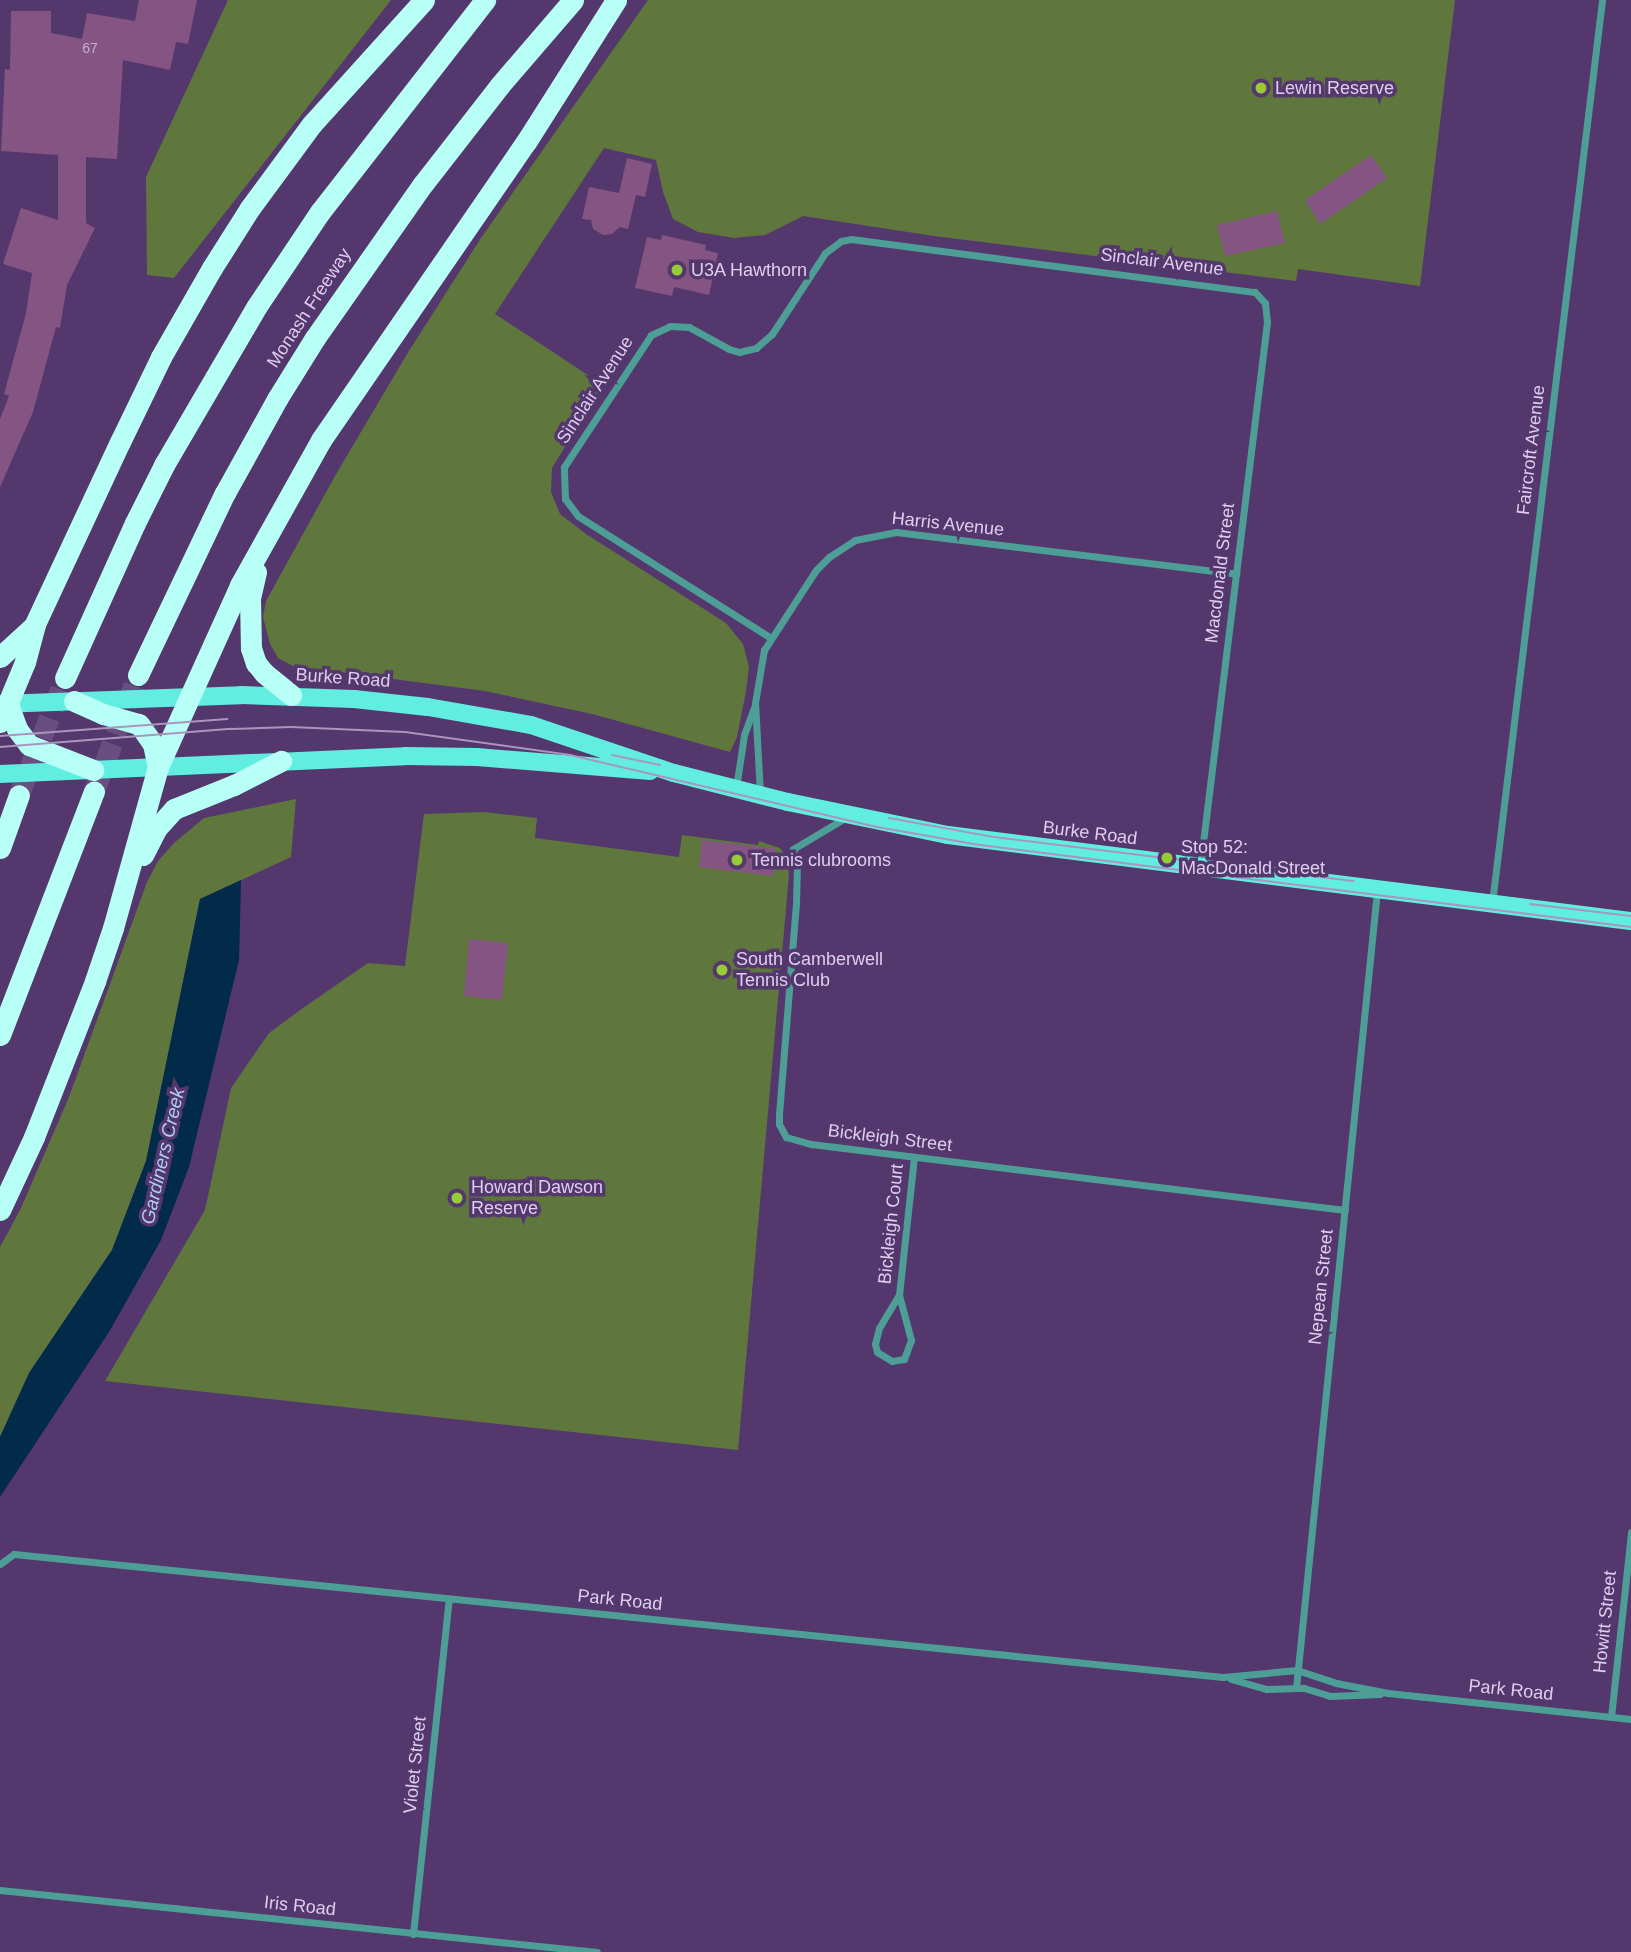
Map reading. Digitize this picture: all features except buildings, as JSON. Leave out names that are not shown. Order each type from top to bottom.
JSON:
[{"type":"highway","points":[[93,769],[32,747],[8,711],[35,624],[161,356],[212,268],[250,208],[312,124],[424,0]]},
{"type":"highway","points":[[65,678],[158,477],[257,306],[320,212],[485,0]]},
{"type":"highway","name":"Monash Freeway","points":[[138,675],[225,493],[277,399],[315,338],[423,184],[500,85],[573,0]]},
{"type":"highway","points":[[151,767],[182,696],[262,543],[321,440],[526,142],[616,0]]},
{"type":"highway","points":[[262,543],[250,598],[251,648],[256,663],[264,673],[291,695]]},
{"type":"highway","points":[[0,657],[35,624]]},
{"type":"highway","points":[[74,701],[103,714],[139,724],[153,744],[151,767],[113,928]]},
{"type":"highway","points":[[0,1210],[34,1137],[113,928],[148,844],[168,814],[191,800],[234,785],[281,761]]},
{"type":"highway","points":[[0,1035],[94,792]]},
{"type":"highway","points":[[0,848],[19,795]]},
{"type":"main road","name":"Burke Road","points":[[8,711],[74,701],[182,696],[291,695],[428,707],[531,725],[674,773],[760,795],[848,816],[993,842],[1631,921]]},
{"type":"main road","name":"Burke Road","points":[[0,774],[445,756],[674,773]]},
{"type":"street","name":"Faircroft Avenue","points":[[1492,904],[1602,0]]},
{"type":"street","name":"Sinclair Avenue","points":[[771,638],[578,516],[565,499],[564,467],[651,335],[670,326],[689,327],[729,349],[739,352],[756,348],[772,334],[825,253],[841,241],[851,239],[1249,290]]},
{"type":"street","name":"Macdonald Street","points":[[1200,868],[1267,322],[1265,303],[1261,296],[1249,290]]},
{"type":"street","name":"Harris Avenue","points":[[736,789],[744,735],[755,703],[761,660],[771,638],[803,587],[829,557],[855,540],[883,533],[1236,574]]},
{"type":"street","name":"Harris Avenue","points":[[755,703],[760,795]]},
{"type":"street","name":"Bickleigh Street","points":[[848,816],[793,849],[797,872],[779,1114],[782,1132],[790,1140],[1345,1210]]},
{"type":"street","name":"Nepean Street","points":[[1296,1688],[1377,890]]},
{"type":"street","name":"Bickleigh Court","points":[[899,1295],[879,1328],[875,1344],[877,1352],[892,1361],[904,1359],[911,1340],[899,1295],[914,1157]]},
{"type":"street","name":"Howitt Street","points":[[1611,1717],[1631,1532]]},
{"type":"street","name":"Park Road","points":[[0,1564],[14,1554],[1223,1677],[1267,1689],[1296,1688],[1342,1697],[1388,1693]]},
{"type":"street","name":"Violet Street","points":[[413,1934],[449,1599]]},
{"type":"street","name":"Park Road","points":[[1223,1677],[1297,1670],[1336,1683],[1388,1693],[1631,1718]]},
{"type":"street","name":"Iris Road","points":[[0,1890],[597,1952]]},
{"type":"green space","points":[[228,0],[391,0],[174,278],[147,275],[146,177]]},
{"type":"green space","name":"Lewin Reserve","points":[[648,0],[1455,0],[1420,286],[1298,269],[1296,281],[934,236],[803,216],[765,235],[734,238],[698,232],[673,219],[663,192],[656,160],[604,148],[495,314],[603,385],[552,468],[551,492],[560,514],[586,534],[726,623],[743,644],[749,667],[737,737],[730,752],[592,714],[485,691],[293,666],[278,658],[270,644],[263,617],[266,601],[335,476],[407,354],[481,238]]},
{"type":"green space","points":[[296,799],[291,857],[200,899],[146,1161],[112,1250],[29,1373],[0,1437],[0,1247],[21,1208],[69,1097],[147,882],[158,861],[174,843],[204,818]]},
{"type":"green space","points":[[484,812],[537,818],[535,838],[679,857],[682,835],[758,845],[759,841],[780,848],[788,859],[789,875],[738,1450],[105,1381],[205,1210],[231,1088],[269,1033],[303,1008],[368,963],[405,966],[424,814]]},
{"type":"water","name":"Gardiners Creek","points":[[241,880],[239,960],[189,1167],[161,1240],[109,1332],[0,1497],[0,1437],[29,1373],[112,1250],[146,1161],[200,899]]},
{"type":"tunnel","points":[[94,792],[138,675]]},
{"type":"tunnel","points":[[19,795],[65,678]]},
{"type":"tram line","points":[[0,736],[227,719]]},
{"type":"tram line","points":[[0,747],[231,729],[291,727],[405,732],[570,755],[877,827],[973,844],[1631,927]]},
{"type":"tram line","points":[[612,755],[660,765]]},
{"type":"tram line","points":[[889,818],[994,837],[1353,881]]},
{"type":"tram line","points":[[1530,904],[1631,916]]},
{"type":"place","name":"Lewin Reserve","points":[[1261,88]]},
{"type":"place","name":"U3A Hawthorn","points":[[677,270]]},
{"type":"place","name":"Stop 52: MacDonald Street","points":[[1167,858]]},
{"type":"place","name":"Tennis clubrooms","points":[[737,860]]},
{"type":"place","name":"South Camberwell Tennis Club","points":[[722,970]]},
{"type":"place","name":"Howard Dawson Reserve","points":[[457,1198]]}]
